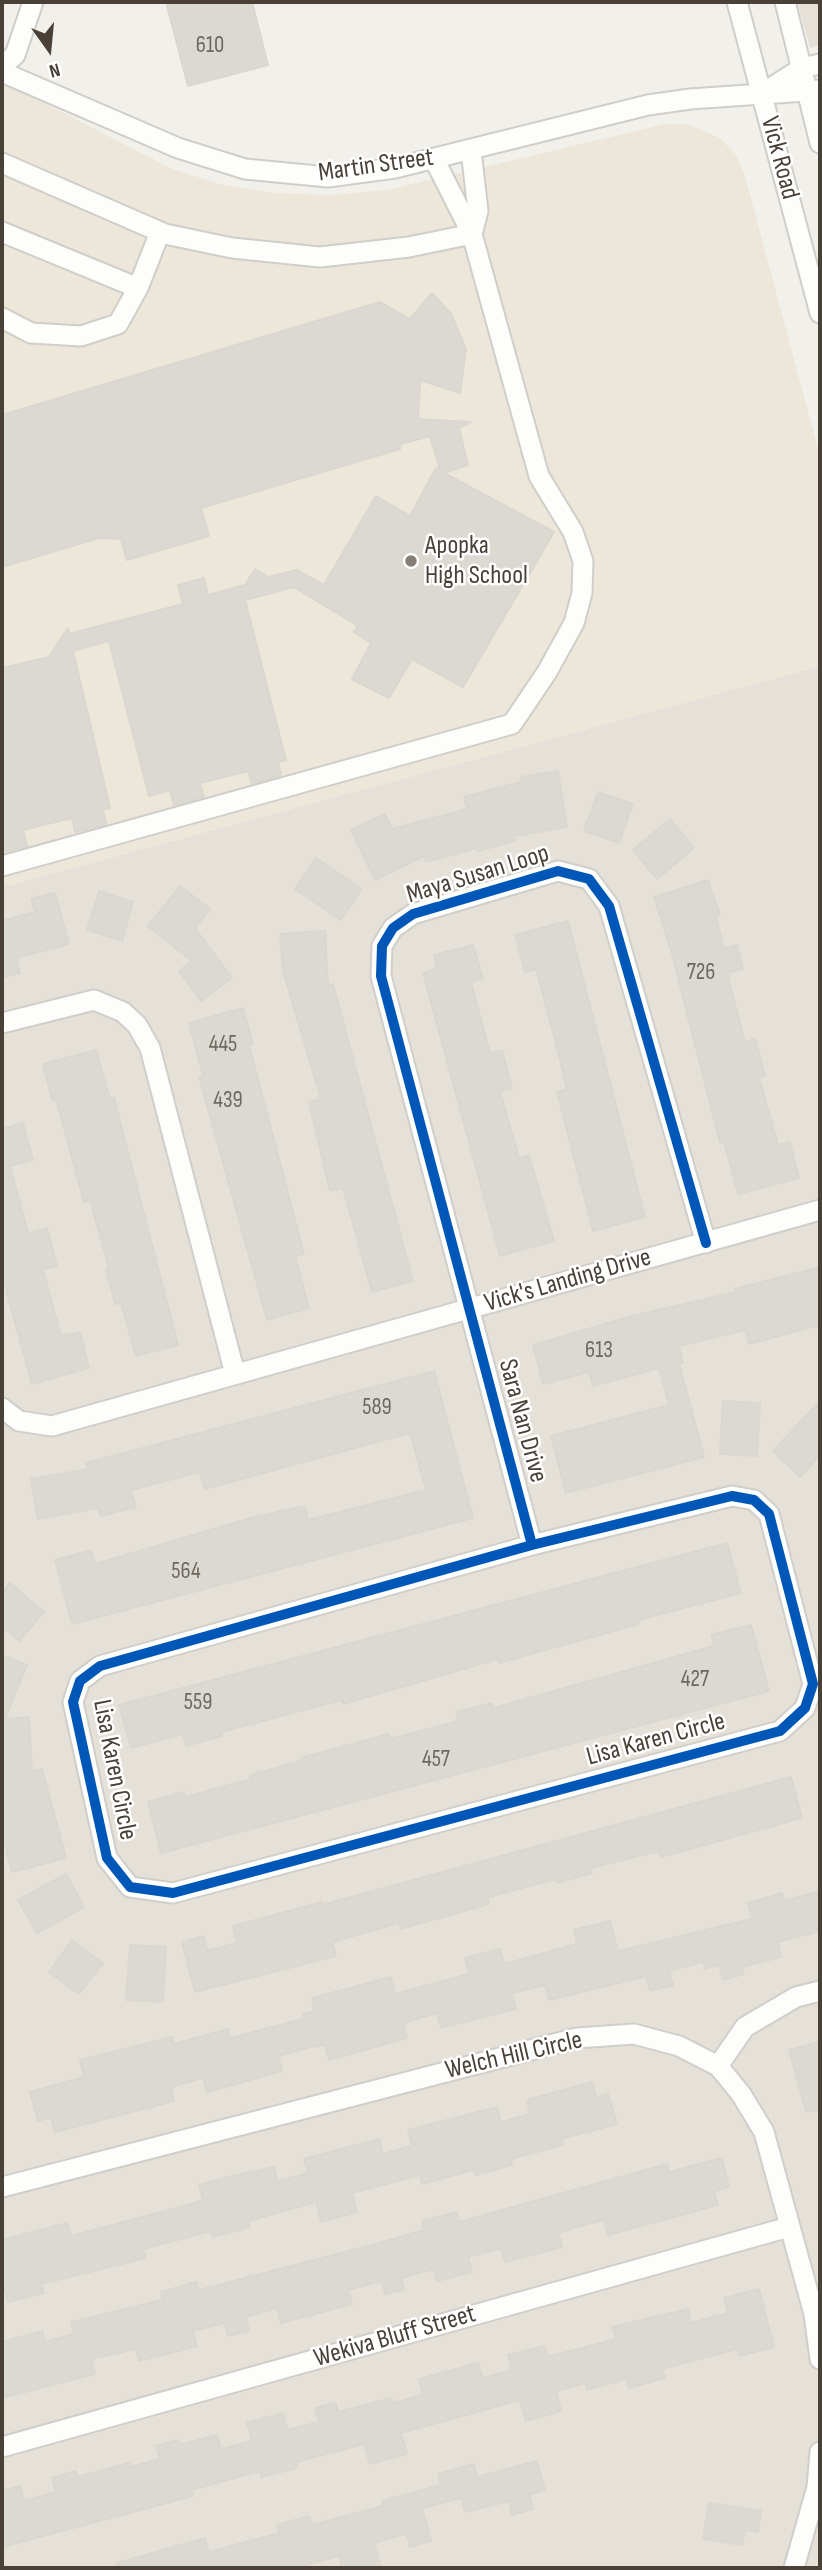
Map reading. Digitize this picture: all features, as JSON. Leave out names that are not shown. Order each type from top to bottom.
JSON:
[{"type":"street","points":[[2,66],[16,55],[33,2]]},
{"type":"street","name":"Vick Road","points":[[737,2],[820,313]]},
{"type":"street","name":"Vick Road","points":[[785,2],[811,66],[820,143]]},
{"type":"street","name":"Martin Street","points":[[762,94],[811,66]]},
{"type":"street","name":"Martin Street","points":[[2,72],[160,141],[245,169],[328,177],[395,168],[648,105],[690,99],[814,92]]},
{"type":"street","points":[[471,150],[478,211],[472,234]]},
{"type":"street","points":[[2,866],[512,724],[547,671],[574,623],[582,593],[583,561],[573,532],[539,476],[472,234],[434,159]]},
{"type":"street","points":[[2,163],[160,232],[232,248],[320,257],[409,247],[472,234]]},
{"type":"street","points":[[2,232],[138,288]]},
{"type":"street","points":[[2,318],[31,333],[81,336],[118,324],[138,288],[160,232]]},
{"type":"street","name":"Maya Susan Loop","points":[[469,1309],[381,976],[382,946],[393,928],[413,914],[558,871],[589,879],[609,906],[706,1243]]},
{"type":"street","points":[[2,1023],[94,1000],[123,1012],[137,1025],[150,1048],[235,1374]]},
{"type":"street","name":"Vick's Landing Drive","points":[[2,1408],[19,1421],[52,1426],[820,1210]]},
{"type":"street","name":"Sara Nan Drive","points":[[469,1309],[532,1545]]},
{"type":"street","name":"Lisa Karen Circle","points":[[732,1496],[754,1500],[769,1514],[813,1684],[805,1708],[780,1731],[187,1890],[173,1893],[130,1887],[107,1858],[73,1702],[80,1681],[100,1666],[532,1545],[732,1496]]},
{"type":"street","points":[[718,2066],[745,2027],[796,1997],[820,1991]]},
{"type":"street","name":"Welch Hill Circle","points":[[2,2185],[577,2038],[634,2034],[679,2046],[718,2066],[741,2094],[764,2133],[814,2314],[820,2359]]},
{"type":"street","name":"Wekiva Bluff Street","points":[[2,2447],[789,2227]]},
{"type":"street","points":[[794,2568],[817,2487],[820,2452]]},
{"type":"shaded area","points":[[797,2],[820,2],[820,45],[810,48]]},
{"type":"shaded area","name":"Apopka High School","points":[[2,81],[170,168],[223,185],[275,193],[331,195],[388,190],[665,124],[688,124],[720,138],[736,155],[745,176],[820,456],[820,666],[2,887]]},
{"type":"shaded area","points":[[820,666],[820,2568],[2,2568],[2,887]]},
{"type":"building","points":[[166,2],[252,2],[268,65],[188,86]]},
{"type":"building","points":[[432,293],[451,314],[466,349],[460,393],[420,380],[418,419],[471,422],[459,428],[468,465],[444,473],[554,532],[463,687],[412,659],[389,698],[352,679],[371,643],[354,632],[358,626],[294,587],[245,600],[286,760],[278,762],[281,775],[252,784],[248,771],[200,783],[204,797],[174,805],[170,790],[149,796],[109,641],[73,651],[110,808],[103,810],[106,824],[75,832],[72,818],[23,830],[27,846],[2,852],[2,668],[49,657],[68,628],[69,634],[183,604],[178,585],[204,578],[208,595],[245,585],[255,569],[268,577],[297,570],[324,585],[376,496],[410,516],[436,468],[440,470],[430,436],[401,444],[400,449],[201,508],[209,536],[127,560],[121,539],[99,538],[2,567],[2,415],[380,302],[410,319]]},
{"type":"building","points":[[558,771],[567,827],[514,836],[515,841],[426,862],[424,856],[375,880],[351,830],[385,814],[392,829],[467,809],[464,797],[521,782],[521,777]]},
{"type":"building","points":[[598,792],[633,804],[619,843],[584,831]]},
{"type":"building","points":[[670,819],[694,848],[657,879],[633,850]]},
{"type":"building","points":[[316,858],[362,889],[341,920],[295,889]]},
{"type":"building","points":[[708,880],[720,915],[716,917],[724,949],[737,945],[743,969],[727,973],[745,1042],[755,1039],[765,1075],[759,1077],[778,1145],[790,1142],[799,1178],[738,1194],[724,1142],[720,1143],[671,950],[654,897]]},
{"type":"building","points":[[180,886],[210,909],[195,928],[232,978],[201,1001],[179,971],[192,961],[148,926]]},
{"type":"building","points":[[99,891],[133,902],[122,941],[87,930]]},
{"type":"building","points":[[55,893],[69,944],[16,958],[20,973],[2,977],[2,921],[35,912],[31,899]]},
{"type":"building","points":[[568,921],[645,1217],[593,1231],[557,1092],[567,1089],[554,1036],[536,969],[525,972],[515,935]]},
{"type":"building","points":[[325,931],[328,985],[333,984],[413,1281],[372,1292],[343,1188],[330,1191],[309,1102],[321,1099],[283,971],[280,934]]},
{"type":"building","points":[[473,945],[483,979],[471,982],[490,1053],[502,1050],[512,1088],[500,1091],[519,1158],[529,1155],[554,1241],[500,1256],[423,973],[437,969],[434,955]]},
{"type":"building","points":[[243,1008],[253,1044],[249,1045],[304,1254],[295,1256],[309,1308],[267,1320],[199,1077],[203,1075],[189,1023]]},
{"type":"building","points":[[96,1050],[110,1099],[114,1098],[178,1345],[136,1356],[121,1303],[115,1304],[106,1269],[109,1268],[90,1200],[84,1202],[56,1099],[52,1100],[43,1064]]},
{"type":"building","points":[[23,1123],[33,1160],[10,1166],[28,1233],[47,1228],[57,1266],[43,1270],[61,1336],[80,1332],[89,1368],[32,1384],[2,1275],[2,1129]]},
{"type":"building","points":[[820,1267],[820,1325],[749,1344],[745,1330],[679,1346],[683,1363],[679,1363],[704,1457],[566,1493],[551,1436],[669,1405],[659,1368],[593,1386],[589,1372],[543,1384],[533,1345]]},
{"type":"building","points":[[434,1371],[473,1518],[72,1624],[55,1560],[91,1550],[95,1564],[251,1518],[304,1506],[308,1520],[426,1490],[410,1433],[205,1489],[200,1472],[131,1490],[136,1507],[101,1516],[98,1508],[38,1519],[31,1479],[88,1469],[86,1463]]},
{"type":"building","points":[[723,1401],[760,1403],[757,1456],[720,1454]]},
{"type":"building","points":[[820,1401],[820,1455],[800,1477],[773,1451]]},
{"type":"building","points":[[727,1543],[741,1593],[638,1620],[639,1624],[499,1663],[498,1659],[343,1704],[342,1700],[221,1732],[222,1736],[186,1746],[183,1734],[131,1748],[119,1705]]},
{"type":"building","points":[[10,1583],[44,1612],[19,1641],[2,1626],[2,1593]]},
{"type":"building","points":[[751,1625],[769,1691],[161,1853],[148,1802],[184,1792],[185,1797],[251,1779],[250,1775],[301,1761],[301,1758],[389,1734],[390,1739],[458,1721],[456,1712],[492,1703],[493,1708],[714,1646],[711,1635]]},
{"type":"building","points":[[2,1655],[27,1665],[5,1719],[29,1717],[32,1771],[42,1769],[66,1858],[12,1872],[2,1835],[6,1834],[2,1819]]},
{"type":"building","points":[[791,1777],[802,1818],[661,1857],[659,1851],[591,1868],[592,1873],[557,1883],[556,1879],[488,1897],[489,1904],[401,1929],[399,1923],[332,1942],[336,1956],[195,1992],[182,1942],[204,1936],[207,1951],[237,1943],[233,1926],[322,1902],[322,1905]]},
{"type":"building","points":[[66,1874],[84,1907],[37,1933],[18,1900]]},
{"type":"building","points":[[820,1891],[820,1931],[778,1942],[781,1957],[742,1967],[744,1974],[723,1980],[719,1965],[705,1969],[703,1962],[669,1971],[673,1985],[650,1991],[646,1976],[549,2000],[545,1985],[512,1993],[516,2009],[441,2028],[437,2013],[403,2023],[407,2038],[329,2060],[325,2045],[311,2047],[278,2056],[282,2071],[207,2092],[203,2078],[171,2087],[174,2101],[55,2132],[51,2117],[38,2121],[30,2092],[84,2077],[80,2060],[172,2037],[174,2044],[228,2029],[230,2038],[303,2019],[302,2014],[315,2011],[312,1998],[391,1977],[395,1994],[469,1974],[465,1958],[500,1949],[504,1964],[577,1944],[574,1930],[610,1921],[618,1951],[752,1919],[748,1903],[782,1893],[784,1901]]},
{"type":"building","points":[[72,1940],[103,1963],[79,1994],[49,1972]]},
{"type":"building","points":[[130,1945],[166,1947],[163,2002],[126,2000]]},
{"type":"building","points":[[820,2042],[820,2109],[806,2112],[789,2050]]},
{"type":"building","points":[[592,2082],[596,2097],[608,2094],[617,2124],[561,2139],[563,2145],[511,2159],[512,2165],[475,2175],[474,2170],[422,2184],[420,2175],[352,2193],[357,2212],[321,2222],[316,2202],[248,2221],[250,2227],[213,2237],[211,2231],[143,2249],[146,2258],[41,2284],[44,2293],[8,2302],[2,2279],[2,2240],[67,2223],[71,2236],[184,2206],[203,2200],[199,2185],[236,2175],[274,2167],[278,2181],[308,2173],[304,2159],[379,2139],[383,2154],[412,2146],[408,2130],[497,2107],[501,2122],[530,2114],[527,2100]]},
{"type":"building","points":[[722,2158],[729,2187],[714,2191],[718,2205],[608,2235],[604,2220],[573,2228],[558,2233],[562,2247],[505,2262],[501,2248],[468,2257],[472,2272],[437,2281],[434,2269],[401,2278],[404,2290],[385,2294],[382,2281],[348,2290],[352,2304],[281,2323],[277,2308],[246,2317],[249,2331],[228,2336],[225,2323],[193,2331],[197,2346],[139,2361],[136,2349],[91,2359],[95,2374],[2,2398],[2,2342],[42,2331],[45,2342],[74,2334],[71,2322],[163,2300],[161,2292],[196,2282],[199,2290],[372,2245],[424,2230],[422,2221],[457,2212],[459,2222],[667,2164],[669,2172]]},
{"type":"building","points":[[759,2289],[774,2347],[739,2356],[737,2349],[662,2369],[665,2378],[629,2388],[626,2379],[587,2390],[585,2383],[556,2391],[561,2411],[526,2421],[520,2400],[401,2433],[407,2454],[370,2464],[364,2444],[296,2462],[297,2468],[261,2477],[260,2471],[191,2490],[193,2496],[2,2547],[2,2491],[20,2486],[24,2501],[56,2492],[52,2478],[76,2471],[77,2477],[129,2463],[130,2467],[160,2459],[156,2446],[178,2440],[179,2445],[217,2435],[221,2449],[252,2441],[247,2423],[283,2413],[287,2430],[319,2422],[315,2408],[336,2403],[338,2412],[391,2398],[393,2403],[423,2395],[419,2379],[478,2363],[483,2378],[512,2370],[508,2355],[544,2346],[547,2357],[616,2339],[612,2327],[688,2309],[691,2323],[728,2313],[724,2298]]},
{"type":"building","points":[[537,2461],[545,2490],[529,2495],[533,2509],[512,2515],[509,2501],[465,2512],[461,2498],[422,2508],[431,2541],[410,2547],[406,2534],[374,2543],[381,2568],[342,2568],[339,2556],[305,2565],[306,2568],[117,2568],[117,2563],[205,2538],[209,2552],[279,2533],[277,2525],[309,2516],[312,2525],[383,2506],[382,2501],[441,2485],[438,2474],[474,2464],[477,2477]]},
{"type":"building","points":[[709,2503],[761,2511],[758,2532],[745,2530],[742,2545],[703,2539]]},
{"type":"cycle path","points":[[532,1545],[381,976],[382,946],[393,928],[413,914],[558,871],[589,879],[609,906],[706,1243]]},
{"type":"cycle path","points":[[732,1496],[754,1500],[769,1514],[813,1684],[805,1708],[780,1731],[173,1893],[130,1887],[107,1858],[73,1702],[80,1681],[100,1666],[532,1545],[732,1496]]},
{"type":"place","name":"Apopka High School","points":[[411,561]]}]
